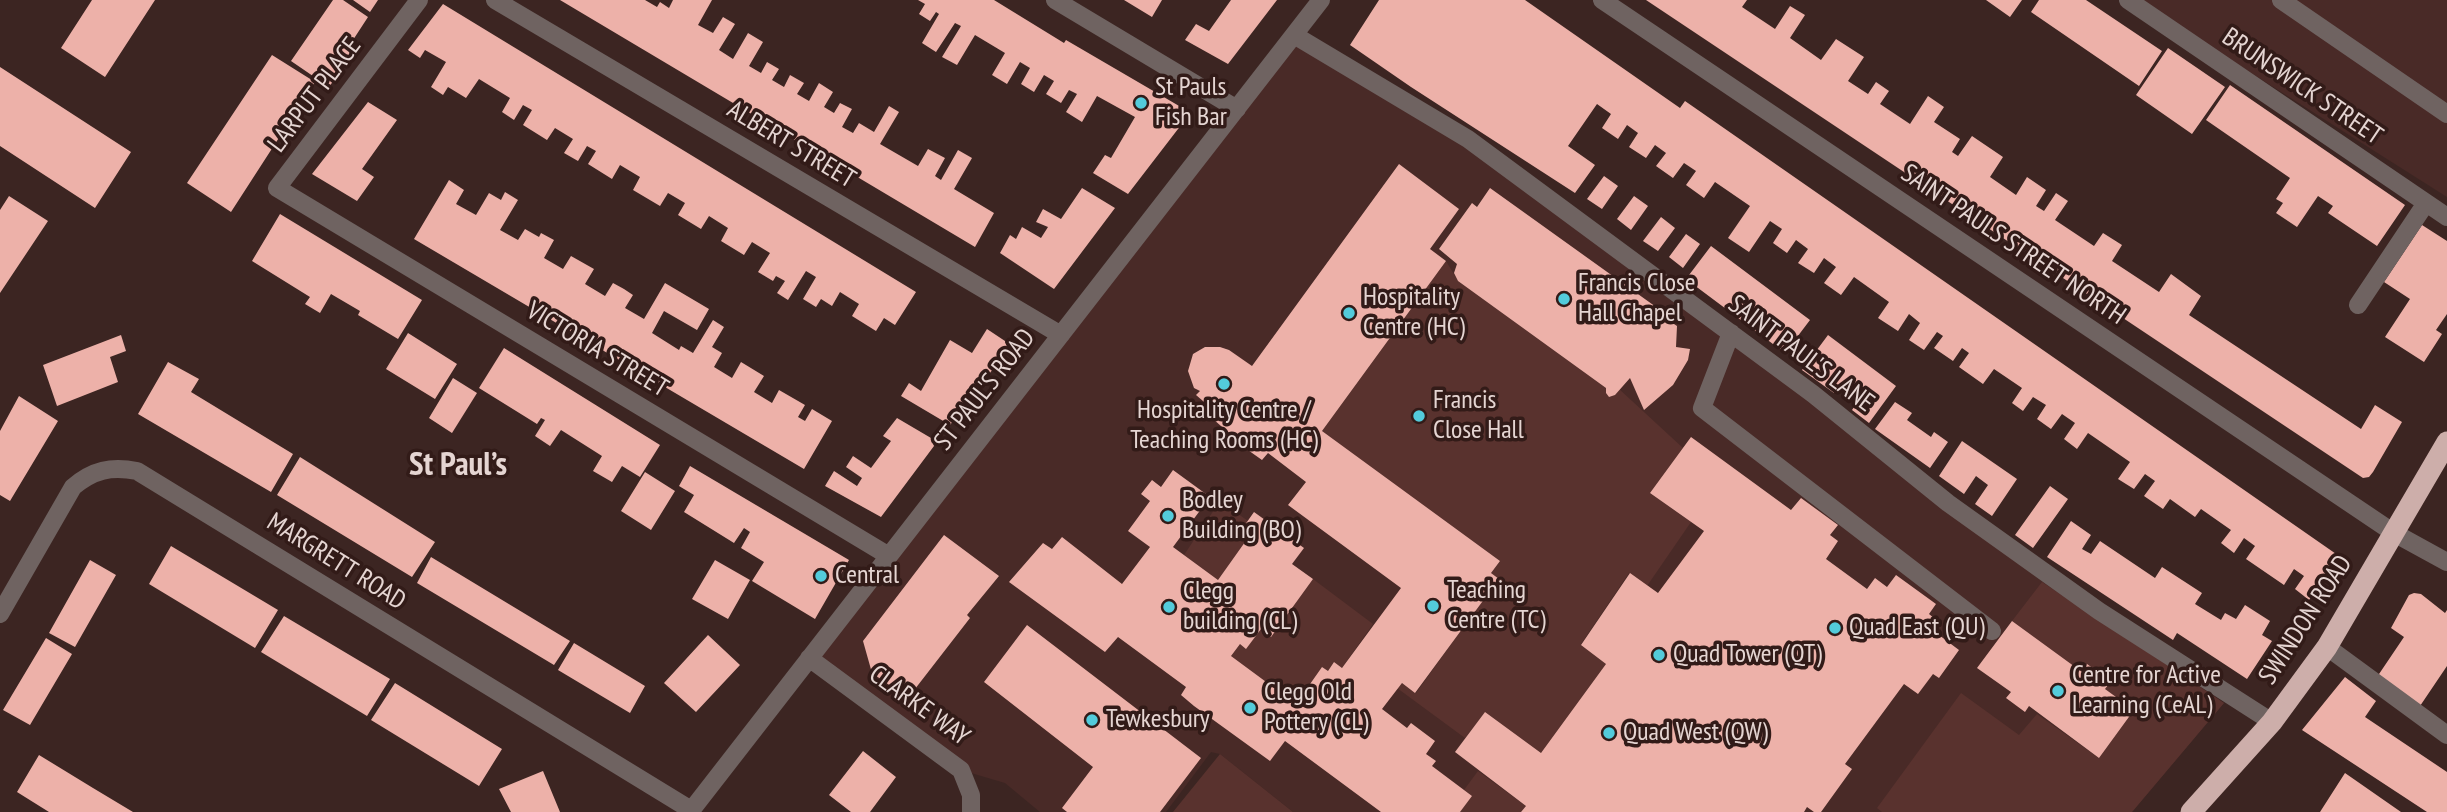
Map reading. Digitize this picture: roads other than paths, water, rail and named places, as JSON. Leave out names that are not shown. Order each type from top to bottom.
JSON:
[{"type":"highway","name":"SWINDON ROAD","points":[[2191,812],[2272,722],[2327,647],[2447,442]]},
{"type":"street","name":"LARPUT PLACE","points":[[277,188],[419,0]]},
{"type":"street","name":"ALBERT STREET","points":[[495,0],[1061,335]]},
{"type":"street","points":[[1055,0],[1237,109]]},
{"type":"street","name":"ST PAUL'S ROAD","points":[[691,811],[1321,0]]},
{"type":"street","name":"SAINT PAULS STREET NORTH","points":[[1602,0],[2394,533],[2447,562]]},
{"type":"street","name":"BRUNSWICK STREET","points":[[2128,0],[2447,217]]},
{"type":"street","points":[[2281,0],[2447,114]]},
{"type":"street","name":"SAINT PAUL'S LANE","points":[[1294,35],[1468,139],[1813,394],[1948,503],[2099,611],[2272,722]]},
{"type":"street","name":"VICTORIA STREET","points":[[277,188],[889,556]]},
{"type":"street","points":[[2358,305],[2426,203]]},
{"type":"street","points":[[1731,333],[1702,408],[1992,631]]},
{"type":"street","name":"MARGRETT ROAD","points":[[0,614],[73,487],[101,470],[119,467],[137,471],[691,811]]},
{"type":"street","points":[[2327,647],[2447,735]]},
{"type":"street","name":"CLARKE WAY","points":[[810,658],[961,770],[971,795],[971,812]]},
{"type":"place","name":"St Pauls Fish Bar","points":[[1141,103]]},
{"type":"place","name":"Francis Close Hall Chapel","points":[[1564,299]]},
{"type":"place","name":"Hospitality Centre (HC)","points":[[1349,313]]},
{"type":"place","name":"Hospitality Centre / Teaching Rooms (HC)","points":[[1224,384]]},
{"type":"place","name":"Francis Close Hall","points":[[1419,416]]},
{"type":"place","name":"Bodley Building (BO)","points":[[1168,516]]},
{"type":"place","name":"Central","points":[[821,576]]},
{"type":"place","name":"Teaching Centre (TC)","points":[[1433,606]]},
{"type":"place","name":"Clegg building (CL)","points":[[1169,607]]},
{"type":"place","name":"Quad East (QU)","points":[[1835,628]]},
{"type":"place","name":"Quad Tower (QT)","points":[[1659,655]]},
{"type":"place","name":"Centre for Active Learning (CeAL)","points":[[2058,691]]},
{"type":"place","name":"Clegg Old Pottery (CL)","points":[[1250,708]]},
{"type":"place","name":"Tewkesbury","points":[[1092,720]]},
{"type":"place","name":"Quad West (QW)","points":[[1609,733]]},
{"type":"district","name":"St Paul’s","points":[[458,466]]}]
